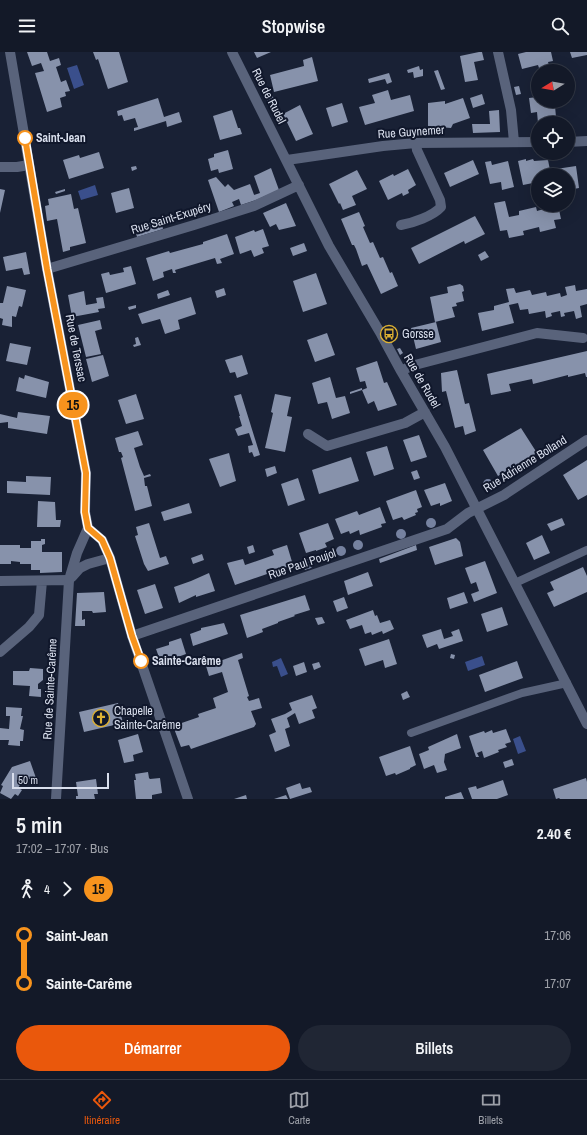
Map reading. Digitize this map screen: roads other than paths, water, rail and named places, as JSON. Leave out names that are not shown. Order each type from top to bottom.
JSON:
[{"type":"street","name":"Rue de Terssac","points":[[10,52],[47,269],[86,473],[85,512],[88,528]]},
{"type":"street","name":"Rue de Rudel","points":[[232,52],[329,246],[445,447],[587,724]]},
{"type":"street","points":[[498,52],[511,110],[514,142]]},
{"type":"street","points":[[575,142],[587,141]]},
{"type":"street","name":"Rue Guynemer","points":[[287,160],[383,146],[416,143],[531,142]]},
{"type":"street","points":[[401,225],[412,223],[438,211],[441,207],[440,200],[417,150],[416,143]]},
{"type":"street","points":[[0,168],[29,165]]},
{"type":"street","name":"Rue Saint-Exupéry","points":[[47,269],[254,206],[299,185]]},
{"type":"street","points":[[401,371],[411,366],[537,333],[583,338]]},
{"type":"street","points":[[308,434],[327,446],[405,423],[425,412]]},
{"type":"street","name":"Rue Adrienne Bolland","points":[[476,508],[504,495],[587,440]]},
{"type":"street","name":"Rue Paul Poujol","points":[[132,636],[447,529],[476,508]]},
{"type":"street","points":[[88,528],[102,540],[110,558],[132,636],[188,799]]},
{"type":"street","name":"Rue de Sainte-Carême","points":[[56,799],[70,580],[77,553],[88,528]]},
{"type":"street","points":[[0,581],[70,580],[80,568],[88,564],[110,558]]},
{"type":"street","points":[[0,652],[29,627],[39,615],[42,580]]},
{"type":"lane","points":[[515,583],[587,550]]},
{"type":"lane","points":[[410,733],[522,694],[567,683]]},
{"type":"water","points":[[77,65],[84,85],[74,89],[67,68]]},
{"type":"water","points":[[95,185],[98,195],[81,200],[78,191]]},
{"type":"water","points":[[482,656],[485,665],[468,671],[465,662]]},
{"type":"water","points":[[281,658],[288,674],[281,677],[277,666],[273,667],[272,662]]},
{"type":"water","points":[[520,736],[526,751],[518,754],[513,739]]},
{"type":"place","name":"Saint-Jean","points":[[25,138]]},
{"type":"place","name":"Gorsse","points":[[389,334]]},
{"type":"place","name":"Sainte-Carême","points":[[141,661]]},
{"type":"place","name":"Chapelle Sainte-Carême","points":[[101,718]]}]
